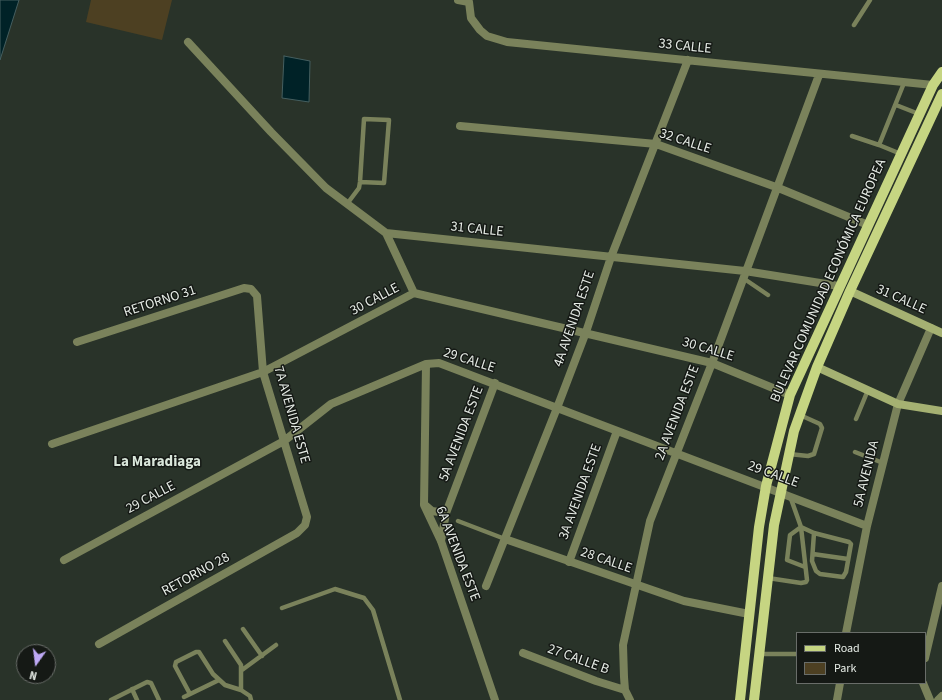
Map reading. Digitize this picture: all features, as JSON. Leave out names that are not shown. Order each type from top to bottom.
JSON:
[{"type":"main road","name":"BULEVAR COMUNIDAD ECONÓMICA EUROPEA","points":[[740,700],[759,527],[766,486],[790,395],[932,85],[942,72]]},
{"type":"main road","name":"BULEVAR COMUNIDAD ECONÓMICA EUROPEA","points":[[754,700],[766,577],[774,525],[785,493],[789,454],[800,414],[817,367],[850,291],[942,94]]},
{"type":"street","name":"33 CALLE","points":[[458,0],[470,1],[471,18],[475,25],[487,36],[497,40],[819,75],[932,85]]},
{"type":"street","points":[[188,42],[271,132],[326,188],[386,233],[414,294]]},
{"type":"street","name":"4A AVENIDA ESTE","points":[[486,586],[557,408],[586,332],[611,257],[688,60]]},
{"type":"street","name":"2A AVENIDA ESTE","points":[[630,700],[625,690],[622,662],[623,645],[650,521],[712,363],[776,187],[819,75]]},
{"type":"street","name":"32 CALLE","points":[[460,126],[656,144],[776,187],[868,225]]},
{"type":"street","name":"31 CALLE","points":[[386,233],[611,257],[839,286]]},
{"type":"street","name":"RETORNO 31","points":[[77,342],[244,288],[251,289]]},
{"type":"street","name":"7A AVENIDA ESTE","points":[[251,289],[256,296],[263,372],[307,517],[305,525]]},
{"type":"street","name":"31 CALLE","points":[[850,291],[942,333]]},
{"type":"street","name":"30 CALLE","points":[[52,444],[263,372],[414,294],[586,332],[712,363],[790,395]]},
{"type":"street","name":"5A AVENIDA","points":[[846,632],[867,526],[898,404],[932,328]]},
{"type":"street","name":"29 CALLE","points":[[64,560],[284,441],[331,404],[426,364],[439,362],[617,431],[785,493],[867,526]]},
{"type":"street","name":"6A AVENIDA ESTE","points":[[426,364],[424,505],[441,541],[495,700]]},
{"type":"street","points":[[817,367],[898,404],[942,412]]},
{"type":"street","name":"5A AVENIDA ESTE","points":[[441,541],[446,513],[495,383]]},
{"type":"street","name":"3A AVENIDA ESTE","points":[[569,562],[617,431]]},
{"type":"street","points":[[424,505],[432,511],[446,513]]},
{"type":"street","name":"RETORNO 28","points":[[99,644],[298,533],[305,525]]},
{"type":"street","name":"28 CALLE","points":[[505,539],[684,601],[749,614]]},
{"type":"street","points":[[926,654],[942,586]]},
{"type":"street","name":"27 CALLE B","points":[[523,653],[596,681],[625,690]]},
{"type":"street","points":[[838,700],[840,684]]},
{"type":"street","points":[[923,684],[930,700]]},
{"type":"street","points":[[938,700],[942,696]]},
{"type":"lane","points":[[854,25],[870,0]]},
{"type":"lane","points":[[880,145],[904,82]]},
{"type":"lane","points":[[896,105],[919,114]]},
{"type":"lane","points":[[347,204],[359,188],[364,119],[389,120],[384,184],[360,182]]},
{"type":"lane","points":[[852,136],[880,145],[901,154]]},
{"type":"lane","points":[[744,274],[768,295]]},
{"type":"lane","points":[[856,419],[868,390]]},
{"type":"lane","points":[[789,454],[808,456],[814,454],[822,428],[820,424],[800,414]]},
{"type":"lane","points":[[855,452],[883,463]]},
{"type":"lane","points":[[766,577],[806,582],[807,580],[801,528],[785,493]]},
{"type":"lane","name":"28 CALLE","points":[[458,521],[505,539]]},
{"type":"lane","points":[[801,528],[849,542],[851,544],[846,572],[843,577],[820,574],[816,571],[812,561],[814,533]]},
{"type":"lane","points":[[801,528],[790,535],[787,560],[805,567]]},
{"type":"lane","points":[[813,554],[848,559]]},
{"type":"lane","points":[[282,608],[335,589],[364,598],[373,610],[400,700]]},
{"type":"lane","points":[[243,629],[262,656]]},
{"type":"lane","points":[[225,641],[241,666],[241,690]]},
{"type":"lane","points":[[242,670],[276,645]]},
{"type":"lane","points":[[190,694],[175,666],[176,662],[199,652],[225,686],[241,690],[250,696],[251,700]]},
{"type":"lane","points":[[758,654],[796,654]]},
{"type":"lane","points":[[184,697],[219,680]]},
{"type":"lane","points":[[113,700],[147,682],[152,683],[159,700]]},
{"type":"lane","points":[[132,689],[137,700]]},
{"type":"green space","points":[[91,0],[172,0],[162,40],[86,22]]},
{"type":"water","points":[[0,0],[19,0],[0,60]]},
{"type":"water","points":[[284,56],[310,61],[309,102],[282,98]]},
{"type":"district","name":"La Maradiaga","points":[[157,463]]}]
